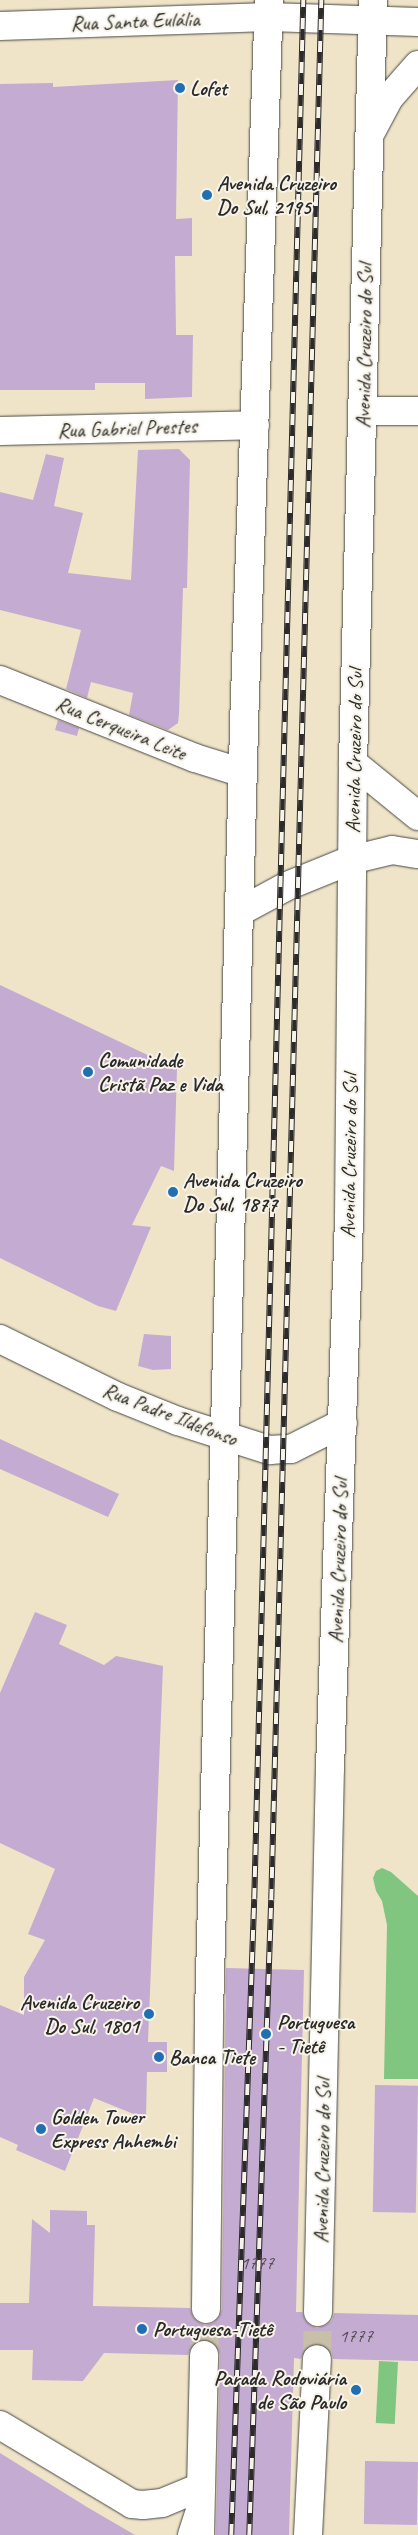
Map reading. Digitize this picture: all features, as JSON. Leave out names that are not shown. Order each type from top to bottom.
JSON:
[{"type":"main road","name":"Rua Santa Eulália","points":[[0,26],[269,9],[372,10],[418,22]]},
{"type":"main road","points":[[206,2309],[209,2013],[239,912],[269,9]]},
{"type":"main road","name":"Avenida Cruzeiro do Sul","points":[[318,2312],[331,1759],[349,1219],[351,860],[372,10]]},
{"type":"main road","points":[[368,138],[389,98],[418,65]]},
{"type":"main road","points":[[363,410],[418,411]]},
{"type":"main road","name":"Rua Gabriel Prestes","points":[[0,431],[255,425]]},
{"type":"main road","name":"Rua Cerqueira Leite","points":[[0,680],[195,758],[244,772]]},
{"type":"main road","points":[[353,763],[418,816]]},
{"type":"main road","points":[[239,912],[287,886],[351,860],[392,850],[418,854]]},
{"type":"main road","name":"Rua Padre Ildefonso","points":[[0,1339],[118,1397],[269,1450],[291,1449],[343,1423]]},
{"type":"main road","points":[[0,2424],[132,2504],[162,2503],[198,2517],[204,2355]]},
{"type":"main road","points":[[308,2535],[317,2359]]},
{"type":"green space","points":[[382,1868],[391,1872],[418,1896],[418,2079],[384,2079],[387,1925],[382,1901],[376,1891],[373,1878],[376,1871]]},
{"type":"green space","points":[[379,2361],[398,2362],[395,2424],[376,2423]]},
{"type":"building","points":[[178,80],[176,219],[192,218],[192,256],[175,256],[176,335],[193,335],[192,397],[145,399],[145,383],[95,383],[95,390],[0,390],[0,84],[53,83],[53,87]]},
{"type":"building","points":[[179,449],[190,460],[187,588],[183,588],[178,723],[168,730],[129,715],[133,693],[91,682],[87,698],[66,689],[81,630],[0,610],[0,492],[33,500],[46,454],[64,458],[54,506],[83,513],[68,573],[131,580],[138,450]]},
{"type":"building","points":[[58,720],[79,728],[77,736],[55,730]]},
{"type":"building","points":[[0,985],[177,1069],[174,1171],[161,1166],[132,1225],[151,1227],[116,1311],[98,1306],[0,1258]]},
{"type":"building","points":[[144,1334],[171,1336],[171,1369],[153,1370],[138,1366]]},
{"type":"building","points":[[0,1439],[119,1494],[108,1517],[0,1469]]},
{"type":"building","points":[[35,1612],[67,1625],[59,1644],[104,1665],[116,1656],[163,1666],[148,2042],[167,2042],[167,2072],[147,2072],[146,2119],[94,2098],[65,2171],[16,2150],[18,2145],[0,2137],[0,2005],[24,2015],[24,1977],[45,1940],[28,1934],[55,1869],[0,1843],[0,1693]]},
{"type":"building","points":[[226,1968],[304,1970],[296,2312],[302,2312],[305,2320],[317,2328],[326,2325],[332,2320],[334,2313],[418,2315],[418,2361],[333,2359],[331,2351],[326,2346],[317,2343],[309,2345],[304,2350],[301,2359],[294,2358],[289,2535],[216,2535],[220,2355],[218,2348],[212,2342],[205,2339],[197,2341],[191,2347],[188,2355],[104,2353],[83,2381],[32,2380],[33,2350],[0,2350],[0,2303],[29,2303],[32,2219],[50,2233],[50,2210],[87,2211],[87,2225],[95,2225],[93,2306],[190,2308],[193,2317],[205,2325],[213,2323],[219,2317],[222,2309]]},
{"type":"building","points":[[375,2085],[418,2086],[416,2213],[373,2212]]},
{"type":"building","points":[[0,2453],[87,2507],[135,2535],[0,2535]]},
{"type":"building","points":[[365,2461],[418,2462],[417,2525],[364,2524]]},
{"type":"tunnel","points":[[204,2355],[206,2309]]},
{"type":"tunnel","points":[[317,2359],[318,2312]]},
{"type":"railway","points":[[231,2535],[254,1899],[303,0]]},
{"type":"railway","points":[[249,2535],[271,1900],[321,0]]},
{"type":"place","name":"Lofet","points":[[180,88]]},
{"type":"place","name":"Avenida Cruzeiro Do Sul, 2195","points":[[207,195]]},
{"type":"place","name":"Comunidade Cristã Paz e Vida","points":[[88,1072]]},
{"type":"place","name":"Avenida Cruzeiro Do Sul, 1877","points":[[173,1192]]},
{"type":"place","name":"Avenida Cruzeiro Do Sul, 1801","points":[[149,2014]]},
{"type":"place","name":"Portuguesa - Tietê","points":[[266,2034]]},
{"type":"place","name":"Banca Tiete","points":[[159,2057]]},
{"type":"place","name":"Golden Tower Express Anhembi","points":[[41,2129]]},
{"type":"place","name":"Portuguesa-Tietê","points":[[142,2329]]},
{"type":"place","name":"Parada Rodoviária de São Paulo","points":[[356,2390]]}]
